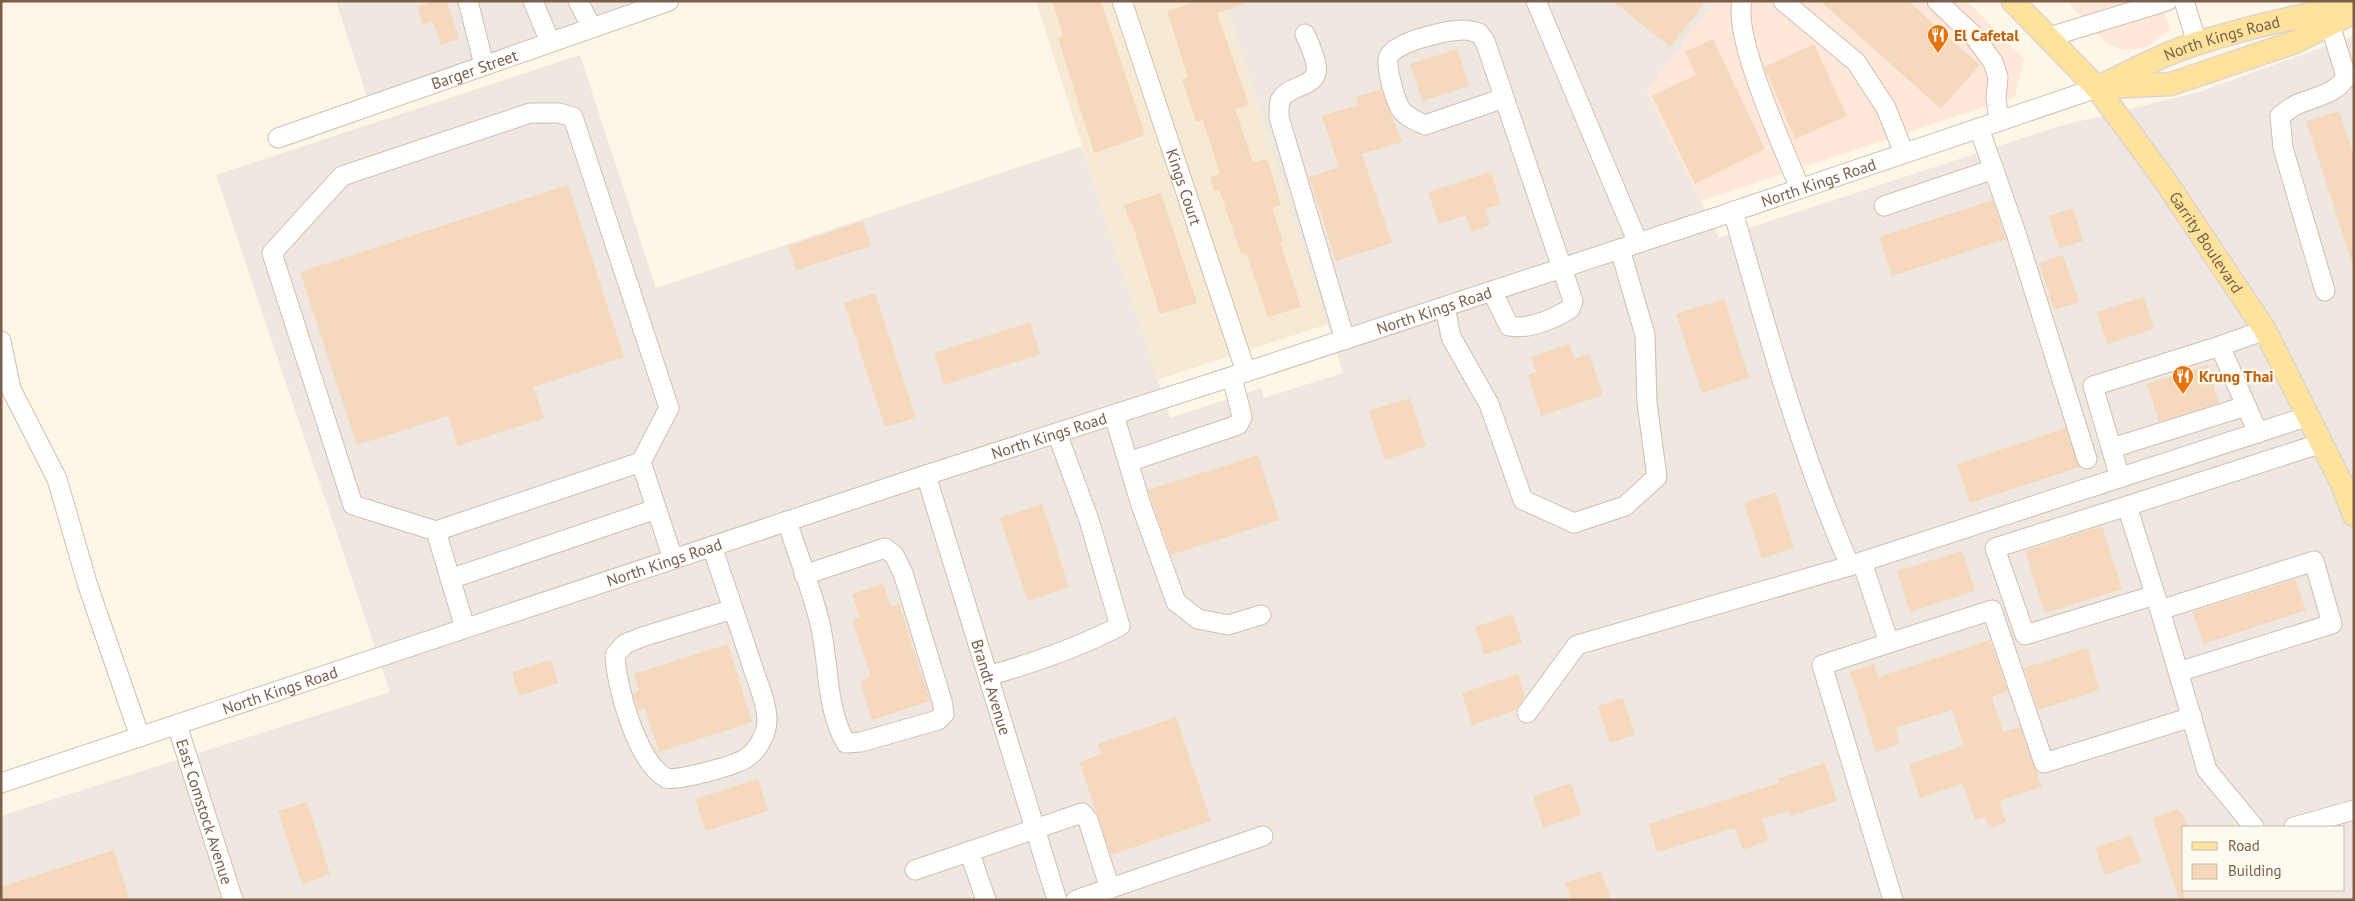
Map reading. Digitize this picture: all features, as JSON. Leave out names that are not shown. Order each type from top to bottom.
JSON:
[{"type":"main road","name":"Garrity Boulevard","points":[[2013,1],[2097,88],[2164,179],[2265,330],[2322,442],[2354,515]]},
{"type":"main road","name":"North Kings Road","points":[[2097,88],[2171,84],[2295,42],[2328,18],[2354,6]]},
{"type":"main road","name":"North Kings Road","points":[[2097,88],[2151,62],[2197,44],[2280,20],[2328,18],[2354,12]]},
{"type":"street","points":[[468,1],[484,65]]},
{"type":"street","points":[[533,1],[550,42]]},
{"type":"street","points":[[578,1],[592,28]]},
{"type":"street","name":"Barger Street","points":[[278,138],[669,1]]},
{"type":"street","name":"Kings Court","points":[[1122,1],[1239,375],[1242,417],[1238,425],[1128,462]]},
{"type":"street","points":[[1445,307],[1451,337],[1489,404],[1523,500],[1574,522],[1625,506],[1657,477],[1647,404],[1645,335],[1629,246],[1536,1]]},
{"type":"street","points":[[1742,1],[1740,8],[1744,45],[1800,189]]},
{"type":"street","points":[[1784,1],[1856,62],[1886,108],[1904,153]]},
{"type":"street","points":[[1937,1],[1974,36],[1993,62],[1998,77],[1996,98],[1999,121]]},
{"type":"street","points":[[2049,37],[2138,5],[2167,1]]},
{"type":"street","points":[[2184,1],[2197,44]]},
{"type":"street","points":[[2325,291],[2283,148],[2280,116],[2294,106],[2333,90],[2344,82],[2346,76],[2328,18]]},
{"type":"street","points":[[1492,291],[1509,326],[1520,328],[1557,317],[1570,309],[1573,301],[1485,41],[1479,33],[1465,30],[1436,34],[1400,46],[1389,55],[1386,65],[1401,109],[1412,120],[1425,124],[1504,98]]},
{"type":"street","points":[[1306,34],[1317,65],[1315,76],[1308,84],[1290,91],[1280,101],[1279,117],[1345,340]]},
{"type":"street","name":"North Kings Road","points":[[1,783],[926,475],[1239,375],[1629,246],[2097,88]]},
{"type":"street","points":[[530,113],[558,113],[573,117],[669,408],[641,462],[436,530],[353,505],[272,253],[342,176],[530,113]]},
{"type":"street","points":[[1979,128],[2016,233],[2087,459]]},
{"type":"street","points":[[1884,206],[1994,169]]},
{"type":"street","points":[[1733,211],[1766,327],[1822,500],[1856,564],[1889,643]]},
{"type":"street","points":[[2120,478],[2092,386],[2265,330]]},
{"type":"street","points":[[1,341],[11,389],[57,479],[88,586],[140,737]]},
{"type":"street","points":[[2220,346],[2258,433]]},
{"type":"street","points":[[2112,448],[2246,406]]},
{"type":"street","points":[[1114,415],[1141,505],[1176,602],[1198,619],[1228,625],[1261,615]]},
{"type":"street","points":[[1527,713],[1578,645],[1856,564],[2309,416]]},
{"type":"street","points":[[988,676],[1094,640],[1120,626],[1089,520],[1057,433]]},
{"type":"street","points":[[2178,672],[2332,624],[2314,561],[2025,636],[1996,548],[2322,442]]},
{"type":"street","points":[[641,462],[673,559]]},
{"type":"street","name":"Brandt Avenue","points":[[926,475],[1057,900]]},
{"type":"street","points":[[2127,506],[2158,603],[2207,770],[2253,826]]},
{"type":"street","points":[[450,579],[656,509]]},
{"type":"street","points":[[787,521],[820,626],[828,685],[839,731],[846,743],[861,742],[938,720],[944,714],[942,701],[903,573],[894,554],[885,548],[804,575]]},
{"type":"street","points":[[436,530],[466,628]]},
{"type":"street","points":[[712,546],[733,609],[764,702],[767,719],[765,734],[746,758],[682,779],[667,778],[649,762],[637,742],[616,670],[616,655],[625,644],[642,637],[733,609]]},
{"type":"street","points":[[1893,900],[1822,665],[1992,610],[2044,763],[2192,717]]},
{"type":"street","name":"East Comstock Avenue","points":[[177,725],[233,900]]},
{"type":"street","points":[[2298,826],[2354,810]]},
{"type":"street","points":[[915,870],[1082,813],[1088,820],[1110,889]]},
{"type":"street","points":[[1076,900],[1262,836]]},
{"type":"street","points":[[970,851],[986,900]]},
{"type":"shaded area","points":[[336,1],[662,1],[367,97]]},
{"type":"shaded area","points":[[1036,1],[1225,1],[1328,324],[1157,380]]},
{"type":"shaded area","points":[[1225,1],[1715,1],[1647,91],[1719,238],[2060,126],[2199,92],[2354,36],[2354,900],[1,900],[1,816],[390,692],[216,175],[580,55],[656,288],[1082,146],[1170,418],[1261,388],[1264,398],[1343,373]]},
{"type":"shaded area","points":[[1715,1],[1967,1],[2024,59],[2015,97],[1701,201],[1647,91]]},
{"type":"shaded area","points":[[2067,1],[2161,1],[2170,30],[2147,47],[2129,50],[2117,48],[2104,41]]},
{"type":"building","points":[[435,1],[447,1],[459,39],[441,45],[433,22],[423,25],[417,7]]},
{"type":"building","points":[[1052,1],[1101,1],[1145,135],[1094,153],[1058,38],[1063,36]]},
{"type":"building","points":[[1198,1],[1244,1],[1245,4],[1217,13],[1249,105],[1235,109],[1253,163],[1267,159],[1281,205],[1272,208],[1283,241],[1280,242],[1301,307],[1268,317],[1246,253],[1241,254],[1219,189],[1214,190],[1210,177],[1220,174],[1203,120],[1196,122],[1182,79],[1188,77],[1167,11]]},
{"type":"building","points":[[1613,1],[1706,1],[1670,47]]},
{"type":"building","points":[[1820,1],[1908,1],[1980,65],[1941,109]]},
{"type":"building","points":[[1713,39],[1765,149],[1695,184],[1652,96],[1696,75],[1685,52]]},
{"type":"building","points":[[1814,44],[1847,116],[1795,139],[1764,67]]},
{"type":"building","points":[[1457,49],[1469,86],[1422,101],[1410,64]]},
{"type":"building","points":[[1381,89],[1402,142],[1362,154],[1392,243],[1336,261],[1309,177],[1339,167],[1322,116],[1358,105],[1356,97]]},
{"type":"building","points":[[2339,111],[2354,156],[2354,259],[2351,259],[2306,121]]},
{"type":"building","points":[[1491,172],[1501,204],[1485,209],[1490,225],[1471,232],[1466,215],[1439,224],[1428,192]]},
{"type":"building","points":[[568,185],[624,357],[533,387],[544,418],[458,446],[448,416],[357,445],[300,272]]},
{"type":"building","points":[[1161,193],[1197,303],[1160,314],[1132,223],[1130,223],[1124,205]]},
{"type":"building","points":[[1993,200],[2006,239],[1892,276],[1879,237]]},
{"type":"building","points":[[2073,208],[2083,241],[2059,248],[2049,216]]},
{"type":"building","points":[[863,221],[871,246],[796,270],[788,246]]},
{"type":"building","points":[[2063,255],[2079,302],[2054,310],[2039,263]]},
{"type":"building","points":[[875,293],[916,418],[885,427],[844,303]]},
{"type":"building","points":[[2144,297],[2154,329],[2107,344],[2097,312]]},
{"type":"building","points":[[1724,299],[1749,378],[1702,393],[1676,314]]},
{"type":"building","points":[[1030,322],[1040,354],[944,385],[934,353]]},
{"type":"building","points":[[1569,344],[1574,359],[1589,354],[1603,395],[1541,416],[1528,375],[1536,372],[1531,357]]},
{"type":"building","name":"Krung Thai","points":[[2207,365],[2219,403],[2159,422],[2147,384]]},
{"type":"building","points":[[1410,398],[1426,446],[1385,460],[1369,411]]},
{"type":"building","points":[[2066,428],[2080,467],[1970,503],[1957,464]]},
{"type":"building","points":[[1258,455],[1279,520],[1171,555],[1148,490]]},
{"type":"building","points":[[1776,492],[1794,548],[1762,558],[1744,503]]},
{"type":"building","points":[[1042,504],[1069,587],[1028,601],[1000,518]]},
{"type":"building","points":[[2102,526],[2122,589],[2045,613],[2025,551]]},
{"type":"building","points":[[1962,551],[1975,591],[1910,612],[1897,571]]},
{"type":"building","points":[[2295,579],[2306,610],[2204,644],[2192,612]]},
{"type":"building","points":[[883,584],[891,607],[899,604],[930,701],[872,720],[860,681],[871,677],[852,620],[860,618],[852,594]]},
{"type":"building","points":[[1513,614],[1522,643],[1484,655],[1475,627]]},
{"type":"building","points":[[1990,640],[2008,691],[1992,697],[2003,732],[2020,727],[2042,787],[1999,801],[2006,822],[1989,828],[1986,817],[1975,820],[1963,784],[1920,798],[1909,764],[1964,746],[1952,710],[1895,728],[1900,744],[1876,752],[1850,672],[1874,664],[1878,677]]},
{"type":"building","points":[[728,644],[752,722],[659,752],[645,709],[638,711],[633,693],[639,691],[634,674]]},
{"type":"building","points":[[2087,648],[2100,690],[2038,710],[2024,668]]},
{"type":"building","points":[[551,660],[558,683],[519,696],[512,672]]},
{"type":"building","points":[[1518,674],[1525,696],[1516,710],[1472,725],[1462,693]]},
{"type":"building","points":[[1623,698],[1635,735],[1610,743],[1598,706]]},
{"type":"building","points":[[1176,717],[1211,821],[1111,855],[1079,762],[1101,754],[1098,744]]},
{"type":"building","points":[[1825,763],[1837,801],[1790,816],[1788,811],[1762,819],[1769,840],[1743,850],[1735,828],[1657,852],[1649,824],[1779,783],[1778,779]]},
{"type":"building","points":[[758,779],[768,811],[706,831],[695,799]]},
{"type":"building","points":[[1571,783],[1581,815],[1543,828],[1533,796]]},
{"type":"building","points":[[307,802],[330,874],[302,884],[278,811]]},
{"type":"building","points":[[2178,809],[2188,826],[2182,826],[2182,891],[2184,891],[2184,900],[2179,900],[2153,818]]},
{"type":"building","points":[[2131,835],[2141,862],[2105,875],[2095,848]]},
{"type":"building","points":[[114,850],[130,900],[1,900],[1,887]]},
{"type":"building","points":[[1601,871],[1611,900],[1571,900],[1565,883]]},
{"type":"place","name":"El Cafetal","points":[[1938,54]]},
{"type":"place","name":"Krung Thai","points":[[2183,395]]}]
